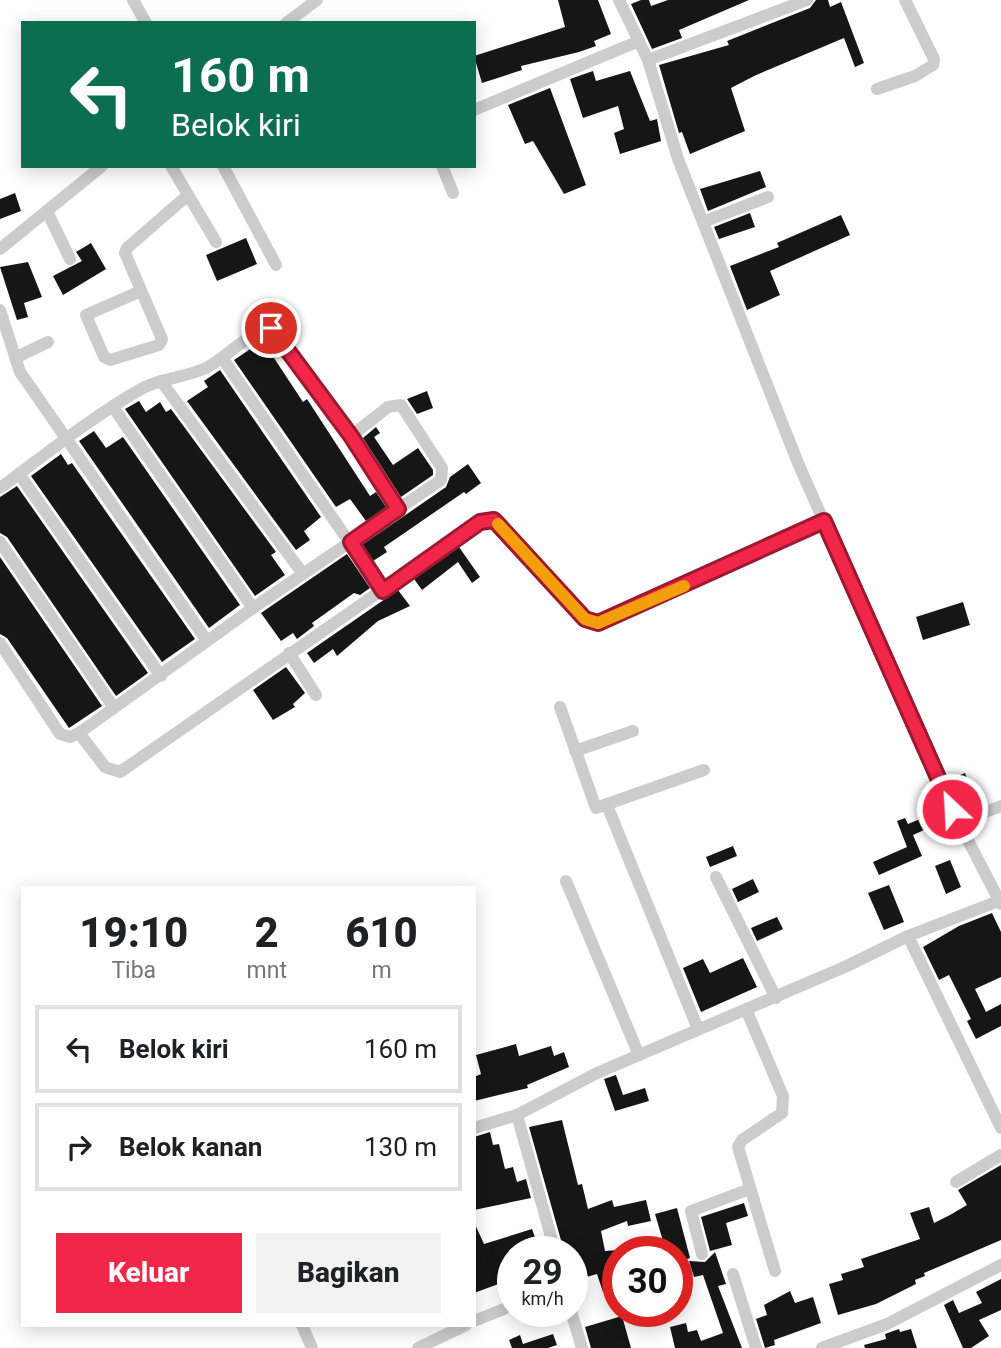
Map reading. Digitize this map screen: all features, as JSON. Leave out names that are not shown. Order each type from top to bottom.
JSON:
[{"type":"street","points":[[133,0],[145,21]]},
{"type":"street","points":[[289,21],[317,0]]},
{"type":"street","points":[[476,1127],[517,1115],[597,1073],[776,998],[908,936],[1000,902],[959,822],[824,521],[678,159],[648,60],[619,0]]},
{"type":"street","points":[[648,60],[807,0]]},
{"type":"street","points":[[877,89],[915,76],[933,65],[934,59],[905,0]]},
{"type":"street","points":[[476,109],[639,41]]},
{"type":"street","points":[[0,249],[100,168]]},
{"type":"street","points":[[172,168],[216,242]]},
{"type":"street","points":[[224,168],[276,265]]},
{"type":"street","points":[[443,168],[453,193]]},
{"type":"street","points":[[141,291],[86,315],[104,357],[110,360],[159,345],[162,340],[125,253],[128,247],[188,195]]},
{"type":"street","points":[[703,222],[768,197]]},
{"type":"street","points":[[47,211],[70,259]]},
{"type":"street","points":[[0,310],[20,372],[207,641]]},
{"type":"street","points":[[0,488],[66,438],[144,387],[195,374],[223,359],[263,330],[271,328],[351,436],[398,509]]},
{"type":"street","points":[[15,358],[48,342]]},
{"type":"street","points":[[223,359],[383,591]]},
{"type":"street","points":[[161,381],[303,573]]},
{"type":"street","points":[[0,643],[60,734],[70,737],[79,733],[303,573],[441,480],[442,468],[401,405],[388,407],[351,436]]},
{"type":"street","points":[[113,407],[253,608]]},
{"type":"street","points":[[19,474],[161,676]]},
{"type":"street","points":[[79,733],[105,767],[120,772],[289,653],[488,519],[494,520],[542,568],[585,619],[598,623],[824,521]]},
{"type":"street","points":[[0,542],[114,708]]},
{"type":"street","points":[[289,653],[316,695]]},
{"type":"street","points":[[560,707],[596,808],[704,770]]},
{"type":"street","points":[[575,751],[633,731]]},
{"type":"street","points":[[607,805],[698,1029]]},
{"type":"street","points":[[959,822],[1001,806]]},
{"type":"street","points":[[716,877],[776,998]]},
{"type":"street","points":[[566,881],[639,1055]]},
{"type":"street","points":[[908,936],[1001,1128]]},
{"type":"street","points":[[746,1009],[783,1096],[782,1113],[742,1140],[738,1147],[775,1270]]},
{"type":"street","points":[[517,1115],[551,1236]]},
{"type":"street","points":[[957,1182],[1001,1154]]},
{"type":"street","points":[[702,1254],[691,1211],[750,1189]]},
{"type":"street","points":[[822,1348],[898,1318],[1001,1265]]},
{"type":"street","points":[[733,1274],[756,1348]]},
{"type":"street","points":[[476,1320],[497,1313]]},
{"type":"street","points":[[303,1327],[312,1348]]},
{"type":"street","points":[[418,1348],[437,1344],[463,1327]]},
{"type":"street","points":[[576,1327],[582,1348]]},
{"type":"building","points":[[558,0],[598,0],[611,34],[594,41],[596,46],[521,66],[522,70],[482,83],[476,55],[565,27]]},
{"type":"building","points":[[649,0],[651,6],[668,0],[749,0],[679,30],[682,38],[652,49],[631,4]]},
{"type":"building","points":[[816,0],[828,0],[830,7],[841,2],[864,63],[855,67],[844,38],[731,88],[745,131],[690,154],[682,132],[679,133],[659,65],[729,45],[727,41],[810,8]]},
{"type":"building","points":[[593,71],[596,81],[630,71],[650,121],[657,119],[661,141],[620,154],[614,133],[624,129],[618,106],[583,118],[570,79]]},
{"type":"building","points":[[550,88],[586,185],[564,194],[533,141],[525,144],[508,105]]},
{"type":"building","points":[[760,171],[766,187],[708,211],[700,189]]},
{"type":"building","points":[[15,193],[21,211],[0,219],[0,199]]},
{"type":"building","points":[[750,213],[755,227],[719,239],[714,227]]},
{"type":"building","points":[[841,215],[850,235],[770,271],[780,295],[747,310],[730,266],[779,247],[777,243]]},
{"type":"building","points":[[246,238],[257,264],[217,281],[206,255]]},
{"type":"building","points":[[91,243],[106,269],[63,295],[53,276],[82,261],[76,252]]},
{"type":"building","points":[[28,262],[42,297],[24,303],[28,317],[17,320],[0,267]]},
{"type":"building","points":[[267,338],[278,356],[274,358],[303,402],[307,399],[370,496],[376,492],[386,507],[366,521],[350,499],[336,507],[234,360]]},
{"type":"building","points":[[220,370],[321,517],[304,531],[310,540],[296,550],[187,401],[208,387],[204,381]]},
{"type":"building","points":[[427,391],[433,408],[417,414],[407,399]]},
{"type":"building","points":[[139,401],[146,412],[160,402],[166,412],[171,409],[276,552],[271,555],[285,575],[255,596],[125,409]]},
{"type":"building","points":[[376,427],[380,433],[374,437],[393,465],[418,448],[433,470],[433,475],[401,497],[363,438]]},
{"type":"building","points":[[94,431],[106,448],[123,437],[240,605],[209,628],[79,441]]},
{"type":"building","points":[[61,454],[68,465],[72,463],[195,639],[162,662],[31,476]]},
{"type":"building","points":[[468,464],[481,483],[384,547],[387,552],[373,561],[362,545],[446,487],[450,477]]},
{"type":"building","points":[[17,486],[148,673],[116,696],[7,537],[0,533],[0,497]]},
{"type":"building","points":[[459,547],[480,577],[472,583],[458,562],[422,590],[414,579]]},
{"type":"building","points":[[347,554],[370,588],[360,595],[354,593],[312,623],[314,626],[297,639],[293,633],[281,641],[261,613]]},
{"type":"building","points":[[0,557],[102,706],[69,728],[7,638],[0,634]]},
{"type":"building","points":[[398,590],[410,606],[378,621],[337,656],[333,649],[314,663],[307,653]]},
{"type":"building","points":[[963,602],[970,625],[923,640],[916,617]]},
{"type":"building","points":[[286,667],[305,693],[293,704],[295,707],[273,720],[253,690]]},
{"type":"building","points":[[965,773],[972,791],[958,797],[951,779]]},
{"type":"building","points":[[905,818],[908,824],[920,819],[924,830],[913,835],[922,856],[879,875],[873,862],[907,847],[897,821]]},
{"type":"building","points":[[733,846],[737,856],[710,867],[706,857]]},
{"type":"building","points":[[950,860],[961,887],[946,894],[935,866]]},
{"type":"building","points":[[753,879],[759,892],[738,902],[732,889]]},
{"type":"building","points":[[889,885],[904,922],[884,930],[868,893]]},
{"type":"building","points":[[992,913],[1001,932],[1001,977],[975,989],[986,1012],[1001,1004],[1001,1026],[976,1039],[967,1021],[971,1019],[949,975],[939,980],[923,947],[959,926]]},
{"type":"building","points":[[777,917],[783,929],[757,941],[751,928]]},
{"type":"building","points":[[743,958],[757,987],[701,1012],[683,968],[703,959],[710,973]]},
{"type":"building","points":[[516,1044],[519,1056],[551,1046],[554,1056],[564,1052],[569,1067],[527,1085],[528,1088],[476,1101],[476,1076],[481,1074],[476,1055]]},
{"type":"building","points":[[616,1075],[623,1095],[645,1088],[649,1101],[615,1111],[604,1079]]},
{"type":"building","points":[[562,1120],[578,1185],[582,1184],[588,1209],[612,1200],[614,1207],[646,1200],[651,1221],[628,1226],[627,1221],[601,1231],[602,1289],[597,1274],[588,1277],[588,1236],[560,1236],[529,1127]]},
{"type":"building","points":[[490,1132],[493,1145],[499,1144],[505,1169],[513,1167],[517,1182],[526,1179],[531,1198],[476,1210],[476,1136]]},
{"type":"building","points":[[1001,1165],[1001,1240],[924,1273],[925,1276],[915,1280],[916,1284],[876,1304],[838,1315],[829,1284],[843,1280],[841,1274],[864,1267],[861,1259],[920,1239],[910,1213],[929,1207],[934,1223],[950,1215],[967,1205],[958,1190]]},
{"type":"building","points":[[744,1203],[748,1216],[726,1223],[732,1245],[710,1251],[701,1217]]},
{"type":"building","points":[[677,1208],[684,1236],[662,1236],[655,1214]]},
{"type":"building","points":[[476,1226],[484,1244],[497,1240],[497,1285],[476,1292]]},
{"type":"building","points":[[532,1229],[535,1236],[510,1236]]},
{"type":"building","points":[[715,1252],[726,1284],[718,1286],[742,1348],[675,1348],[670,1327],[687,1327],[688,1332],[697,1330],[701,1341],[723,1333],[703,1275],[694,1277],[693,1274],[693,1261],[705,1262]]},
{"type":"building","points":[[1001,1279],[1001,1310],[979,1320],[989,1336],[971,1348],[963,1348],[944,1305],[953,1300],[959,1313],[982,1303],[976,1292]]},
{"type":"building","points":[[790,1291],[795,1303],[813,1297],[821,1323],[774,1340],[775,1345],[765,1348],[756,1319],[767,1315],[764,1305]]},
{"type":"building","points":[[602,1322],[602,1327],[625,1327],[631,1348],[591,1348],[585,1327]]},
{"type":"building","points":[[899,1329],[900,1332],[911,1329],[917,1348],[865,1348],[864,1345],[886,1339],[885,1334]]},
{"type":"building","points":[[553,1334],[557,1345],[548,1348],[512,1348],[509,1340],[520,1335],[523,1344]]},
{"type":"slow traffic","points":[[498,524],[542,568],[585,619],[598,623],[684,586]]},
{"type":"route","points":[[271,328],[351,436],[398,509],[351,542],[383,591],[488,519],[494,520],[542,568],[585,619],[598,623],[824,521],[952,809]]}]
